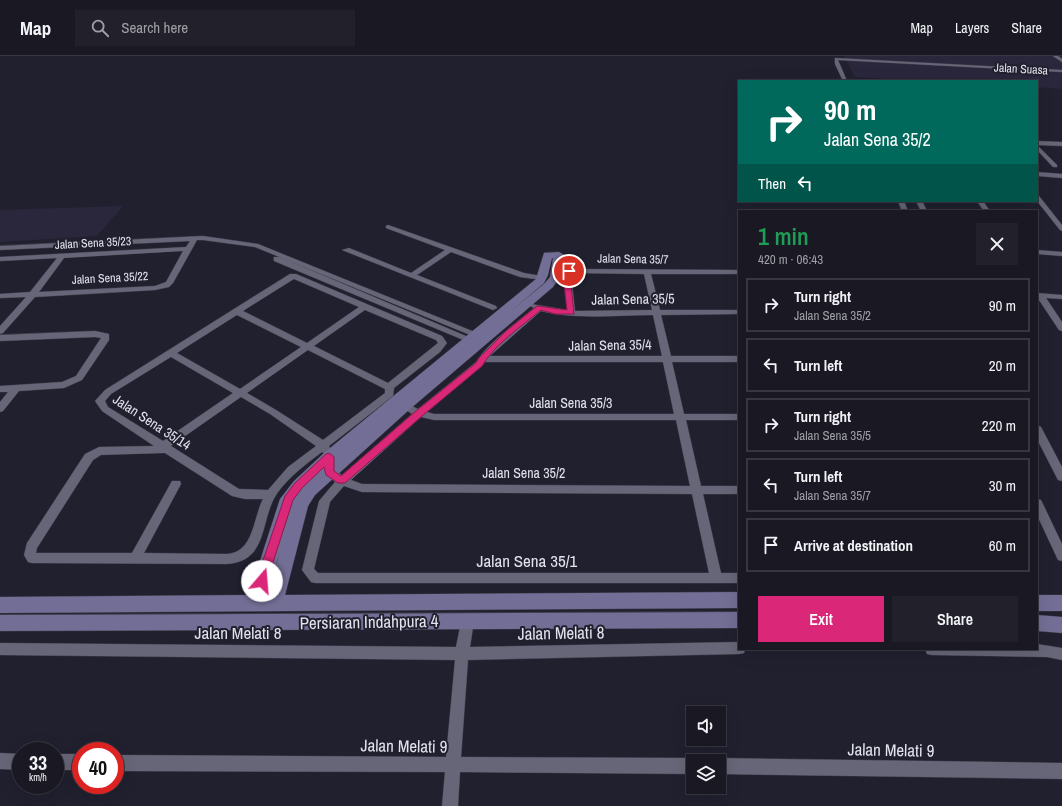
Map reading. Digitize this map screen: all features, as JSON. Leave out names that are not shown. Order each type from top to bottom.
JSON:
[{"type":"street","points":[[899,56],[904,62]]},
{"type":"street","name":"Jalan Suasa","points":[[1056,56],[1062,61]]},
{"type":"street","name":"Jalan Suasa","points":[[845,80],[836,59],[1062,71]]},
{"type":"street","points":[[1038,143],[1062,144]]},
{"type":"street","points":[[1038,148],[1055,166]]},
{"type":"street","points":[[1038,174],[1062,176]]},
{"type":"street","points":[[1038,198],[1062,229]]},
{"type":"street","points":[[388,227],[523,275],[542,278]]},
{"type":"street","points":[[0,252],[191,244],[212,238],[256,245],[312,266],[478,339]]},
{"type":"street","name":"Jalan Sena 35/23","points":[[0,259],[62,256],[191,244]]},
{"type":"street","name":"Jalan Sena 35/22","points":[[0,296],[161,287],[169,283],[191,244]]},
{"type":"street","points":[[0,248],[207,244],[249,249],[478,339]]},
{"type":"street","points":[[411,276],[450,249]]},
{"type":"street","points":[[346,250],[493,308]]},
{"type":"street","points":[[1038,252],[1062,254]]},
{"type":"street","points":[[274,604],[301,504],[310,491],[329,472],[405,406],[478,339],[542,278],[548,255],[559,255],[555,277],[534,306],[508,334],[479,364],[419,413],[342,481]]},
{"type":"street","points":[[0,331],[33,294],[62,256]]},
{"type":"street","points":[[312,266],[236,311],[171,353],[241,394],[327,451]]},
{"type":"street","name":"Jalan Sena 35/7","points":[[571,313],[567,275],[569,271],[738,272]]},
{"type":"street","points":[[647,271],[716,577]]},
{"type":"street","points":[[293,276],[439,338],[443,343],[389,388]]},
{"type":"street","points":[[1039,296],[1062,297]]},
{"type":"street","points":[[1039,296],[1062,328]]},
{"type":"street","points":[[364,307],[166,448],[99,451],[94,453],[87,460],[30,551],[30,555],[35,559],[226,559],[243,556],[248,552],[253,544],[270,494],[292,470],[327,451],[478,339],[534,306]]},
{"type":"street","name":"Jalan Sena 35/5","points":[[534,306],[555,312],[571,313],[656,311],[738,312]]},
{"type":"street","points":[[236,311],[389,388]]},
{"type":"street","points":[[0,338],[95,334],[106,336],[84,374],[73,382],[64,385],[0,389]]},
{"type":"street","name":"Jalan Sena 35/14","points":[[171,353],[108,392],[100,401],[105,409],[236,493],[245,495],[270,494]]},
{"type":"street","name":"Jalan Sena 35/4","points":[[482,360],[667,358],[738,359]]},
{"type":"street","points":[[0,409],[16,388]]},
{"type":"street","points":[[255,604],[288,498],[327,451],[390,394],[389,388]]},
{"type":"street","name":"Jalan Sena 35/3","points":[[405,406],[419,413],[434,417],[738,417]]},
{"type":"street","points":[[1038,431],[1062,477]]},
{"type":"street","points":[[327,451],[329,472]]},
{"type":"street","name":"Jalan Sena 35/2","points":[[329,472],[342,481],[362,488],[738,490]]},
{"type":"street","name":"Jalan Sena 35/1","points":[[342,481],[325,501],[310,556],[308,570],[314,578],[738,578]]},
{"type":"street","points":[[135,559],[176,484]]},
{"type":"street","points":[[1038,505],[1062,556]]},
{"type":"street","name":"Persiaran Indahpura 4","points":[[0,604],[274,604],[738,600]]},
{"type":"street","points":[[1038,603],[1062,604]]},
{"type":"street","name":"Persiaran Indahpura 4","points":[[0,623],[738,620]]},
{"type":"street","points":[[450,806],[452,765],[462,654],[467,621]]},
{"type":"street","points":[[1038,623],[1062,625]]},
{"type":"street","name":"Jalan Melati 8","points":[[0,649],[462,654],[738,648]]},
{"type":"street","points":[[990,650],[1047,651],[1062,654]]},
{"type":"street","points":[[0,761],[12,762]]},
{"type":"street","name":"Jalan Melati 9","points":[[124,763],[686,766]]},
{"type":"street","name":"Jalan Melati 9","points":[[726,766],[1062,772]]},
{"type":"shaded area","points":[[844,56],[1062,56],[1062,89],[1038,87],[1038,80],[911,80],[855,77]]},
{"type":"shaded area","points":[[123,206],[97,236],[0,242],[0,210]]},
{"type":"route","points":[[262,581],[288,498],[299,485],[329,457],[329,472],[342,481],[419,413],[479,364],[508,334],[539,308],[548,311],[571,313],[567,275],[569,271]]}]
